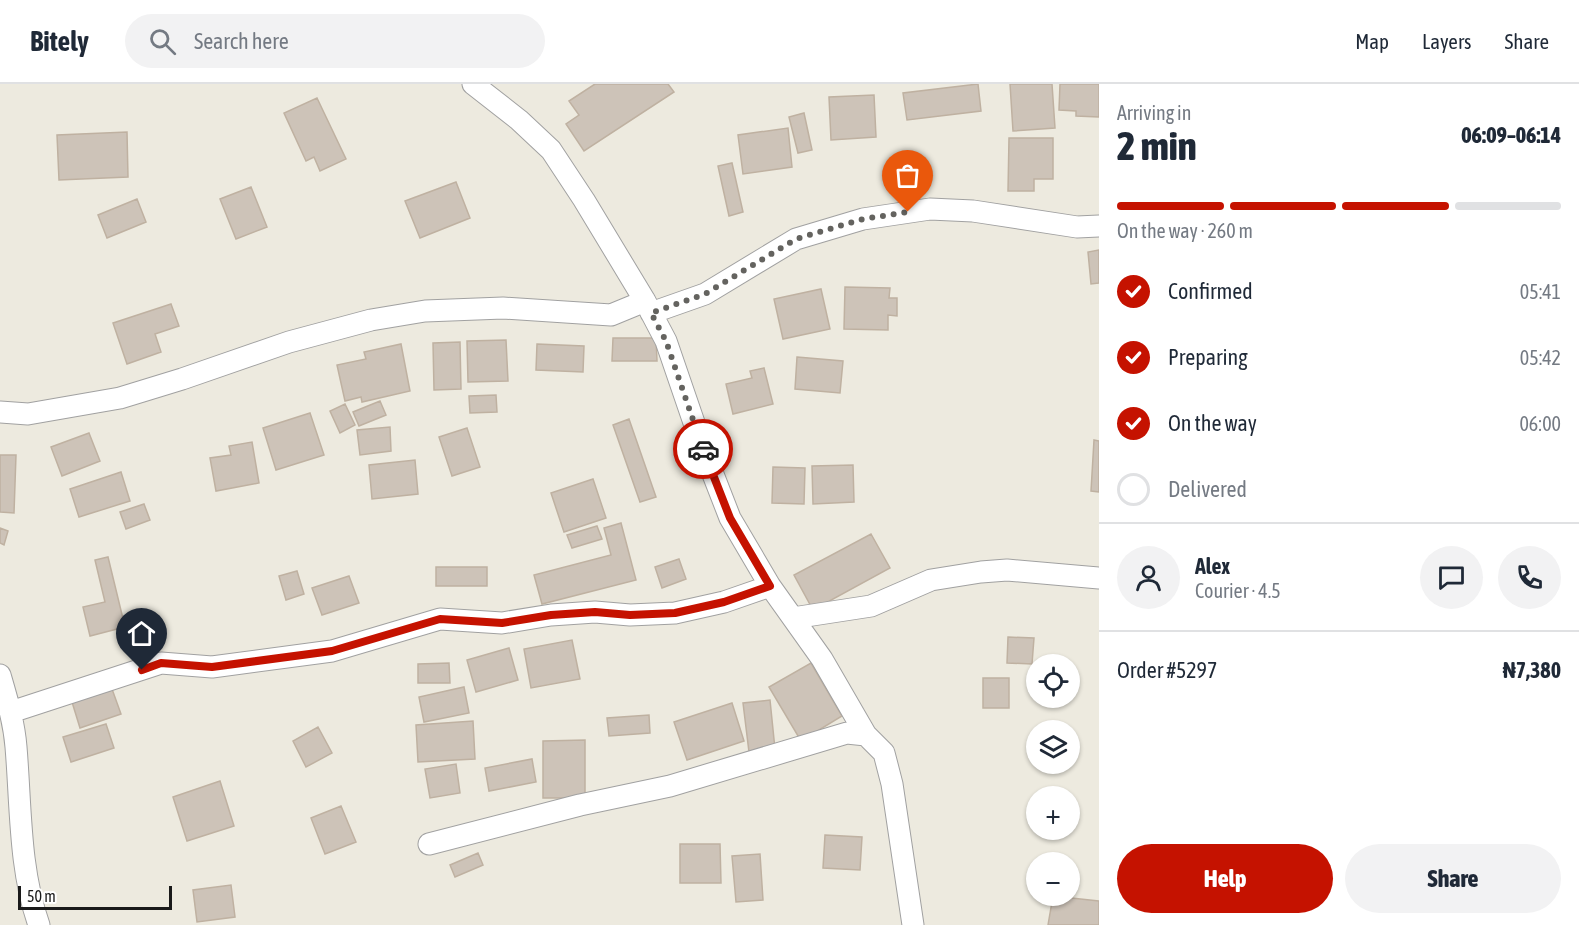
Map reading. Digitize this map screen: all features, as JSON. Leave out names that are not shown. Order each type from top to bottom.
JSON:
[{"type":"street","points":[[473,84],[519,120],[551,150],[584,200],[666,341],[702,446],[730,518],[770,586],[822,659],[866,735],[884,753],[892,784],[913,925]]},
{"type":"street","points":[[0,412],[28,414],[120,398],[289,342],[371,320],[425,311],[503,308],[611,315],[648,307],[705,294],[796,239],[863,219],[930,209],[973,211],[1077,227],[1099,226]]},
{"type":"street","points":[[793,618],[871,606],[931,580],[981,572],[1006,570],[1099,578]]},
{"type":"street","points":[[11,712],[161,663],[212,667],[332,651],[440,619],[502,623],[551,615],[595,612],[630,615],[675,613],[724,602],[770,586]]},
{"type":"street","points":[[0,675],[11,712],[26,866],[34,911],[39,925]]},
{"type":"street","points":[[429,844],[670,786],[847,733],[866,735]]},
{"type":"building","points":[[595,84],[668,84],[674,92],[584,151],[566,124],[579,115],[569,101]]},
{"type":"building","points":[[978,84],[981,111],[907,120],[903,93]]},
{"type":"building","points":[[1010,84],[1052,84],[1055,128],[1013,131]]},
{"type":"building","points":[[1060,84],[1099,84],[1099,117],[1076,116],[1076,111],[1059,110]]},
{"type":"building","points":[[874,95],[876,137],[831,140],[829,97]]},
{"type":"building","points":[[317,98],[346,159],[320,171],[314,157],[306,161],[284,113]]},
{"type":"building","points":[[804,113],[812,150],[798,153],[789,117]]},
{"type":"building","points":[[788,128],[792,167],[743,174],[738,135]]},
{"type":"building","points":[[127,132],[128,177],[59,180],[57,135]]},
{"type":"building","points":[[1009,138],[1053,138],[1053,179],[1034,179],[1034,191],[1008,191]]},
{"type":"building","points":[[732,163],[743,212],[729,216],[718,166]]},
{"type":"building","points":[[456,182],[470,218],[420,238],[405,201]]},
{"type":"building","points":[[251,187],[267,227],[236,239],[220,199]]},
{"type":"building","points":[[137,199],[146,222],[107,238],[98,215]]},
{"type":"building","points":[[1099,250],[1099,283],[1091,284],[1088,252]]},
{"type":"building","points":[[845,287],[890,288],[889,298],[897,298],[897,316],[888,315],[888,330],[844,329]]},
{"type":"building","points":[[821,289],[830,329],[783,339],[774,299]]},
{"type":"building","points":[[171,304],[179,326],[155,334],[161,352],[127,364],[113,323]]},
{"type":"building","points":[[613,338],[656,338],[657,361],[612,361]]},
{"type":"building","points":[[506,340],[508,381],[468,382],[467,341]]},
{"type":"building","points":[[460,342],[461,389],[434,390],[433,343]]},
{"type":"building","points":[[401,344],[410,391],[362,402],[361,397],[345,401],[337,365],[366,359],[364,352]]},
{"type":"building","points":[[537,344],[584,346],[583,372],[536,370]]},
{"type":"building","points":[[797,357],[843,361],[840,393],[795,389]]},
{"type":"building","points":[[764,368],[773,404],[733,414],[726,384],[752,378],[750,371]]},
{"type":"building","points":[[496,395],[497,412],[470,413],[469,396]]},
{"type":"building","points":[[380,401],[386,415],[359,426],[353,412]]},
{"type":"building","points":[[345,404],[355,425],[340,433],[330,411]]},
{"type":"building","points":[[310,413],[324,455],[276,470],[263,428]]},
{"type":"building","points":[[629,419],[656,497],[640,502],[613,425]]},
{"type":"building","points":[[390,427],[391,451],[360,455],[357,430]]},
{"type":"building","points":[[467,428],[480,467],[452,476],[439,437]]},
{"type":"building","points":[[89,433],[100,461],[62,476],[51,447]]},
{"type":"building","points":[[1094,440],[1099,441],[1099,492],[1091,491]]},
{"type":"building","points":[[252,442],[259,483],[216,491],[210,458],[231,455],[229,446]]},
{"type":"building","points":[[0,455],[16,455],[14,513],[0,512]]},
{"type":"building","points":[[415,460],[418,494],[372,499],[369,465]]},
{"type":"building","points":[[853,465],[854,502],[813,504],[812,466]]},
{"type":"building","points":[[773,467],[805,468],[804,504],[772,503]]},
{"type":"building","points":[[121,472],[130,501],[79,517],[70,489]]},
{"type":"building","points":[[593,479],[606,518],[564,532],[551,493]]},
{"type":"building","points":[[144,504],[150,520],[126,529],[120,512]]},
{"type":"building","points":[[621,523],[636,580],[542,604],[534,575],[611,555],[604,528]]},
{"type":"building","points":[[597,526],[602,539],[572,548],[567,535]]},
{"type":"building","points":[[0,528],[8,531],[4,545],[0,543]]},
{"type":"building","points":[[871,534],[890,568],[813,610],[794,575]]},
{"type":"building","points":[[108,557],[125,627],[90,636],[83,607],[105,602],[95,560]]},
{"type":"building","points":[[679,559],[686,579],[662,588],[655,567]]},
{"type":"building","points":[[436,567],[487,567],[487,586],[436,586]]},
{"type":"building","points":[[297,571],[304,594],[286,600],[279,576]]},
{"type":"building","points":[[349,576],[359,603],[322,615],[312,588]]},
{"type":"building","points":[[1008,637],[1034,638],[1033,654],[1026,654],[1026,664],[1007,663]]},
{"type":"building","points":[[572,640],[580,679],[531,688],[524,649]]},
{"type":"building","points":[[509,648],[518,680],[476,692],[467,660]]},
{"type":"building","points":[[449,663],[450,683],[418,683],[418,664]]},
{"type":"building","points":[[811,663],[842,716],[801,741],[769,687]]},
{"type":"building","points":[[983,678],[1009,678],[1009,708],[983,708]]},
{"type":"building","points":[[464,687],[469,713],[424,722],[419,697]]},
{"type":"building","points":[[112,689],[121,714],[80,728],[72,702]]},
{"type":"building","points":[[770,700],[775,749],[749,752],[743,703]]},
{"type":"building","points":[[732,703],[744,741],[687,760],[674,722]]},
{"type":"building","points":[[649,715],[650,733],[609,736],[607,718]]},
{"type":"building","points":[[473,721],[475,759],[418,762],[416,725]]},
{"type":"building","points":[[106,724],[114,748],[71,762],[63,737]]},
{"type":"building","points":[[318,727],[332,753],[306,767],[293,741]]},
{"type":"building","points":[[585,740],[585,798],[543,798],[543,741]]},
{"type":"building","points":[[532,759],[536,782],[489,791],[485,768]]},
{"type":"building","points":[[456,764],[460,793],[430,798],[425,769]]},
{"type":"building","points":[[220,781],[234,826],[187,841],[173,797]]},
{"type":"building","points":[[341,806],[356,842],[325,854],[311,818]]},
{"type":"building","points":[[825,835],[862,837],[860,870],[823,868]]},
{"type":"building","points":[[680,844],[720,844],[721,883],[680,883]]},
{"type":"building","points":[[478,853],[483,865],[455,877],[450,865]]},
{"type":"building","points":[[760,854],[763,900],[736,902],[732,856]]},
{"type":"building","points":[[231,885],[235,917],[197,922],[193,890]]},
{"type":"building","points":[[1080,899],[1099,901],[1099,925],[1048,925],[1051,906],[1080,906]]},
{"type":"way so far","points":[[703,449],[666,341],[651,313],[705,294],[796,239],[863,219],[908,212]]},
{"type":"route","points":[[142,670],[161,663],[212,667],[332,651],[440,619],[502,623],[551,615],[595,612],[630,615],[675,613],[724,602],[770,586],[730,518],[703,449]]}]
